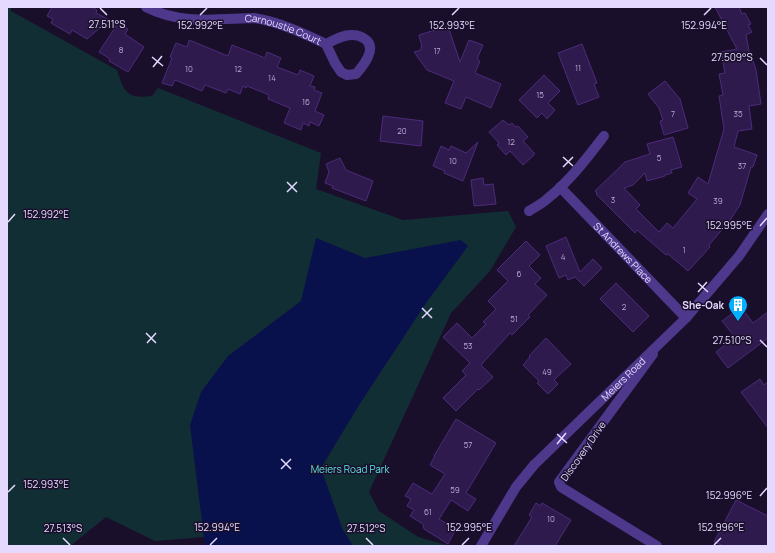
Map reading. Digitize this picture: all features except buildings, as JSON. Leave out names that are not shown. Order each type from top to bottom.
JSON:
[{"type":"street","name":"Carnoustie Court","points":[[146,7],[169,16],[189,20],[254,18],[287,27],[326,44],[338,69],[347,75],[356,74],[366,61],[370,51],[368,42],[364,38],[353,35],[337,39],[326,44]]},
{"type":"street","points":[[529,211],[547,200],[560,187],[604,136]]},
{"type":"street","name":"St Andrews Place","points":[[560,187],[686,318]]},
{"type":"street","name":"Meiers Road","points":[[481,546],[516,487],[534,465],[686,318],[739,256],[768,214]]},
{"type":"street","name":"Discovery Drive","points":[[656,546],[561,487],[559,482],[660,344]]},
{"type":"green space","name":"Meiers Road Park","points":[[7,7],[11,7],[11,11],[117,70],[125,89],[132,95],[144,97],[152,96],[158,88],[321,153],[316,189],[403,220],[508,211],[516,227],[490,271],[451,313],[369,492],[379,511],[418,537],[450,546],[205,546],[204,537],[155,541],[106,517],[70,546],[7,546]]},
{"type":"shaded area","points":[[316,238],[365,258],[461,240],[468,246],[426,303],[359,405],[321,468],[342,528],[353,546],[205,546],[190,425],[201,392],[228,356],[301,301]]},
{"type":"place","name":"She-Oak","points":[[738,322]]}]
